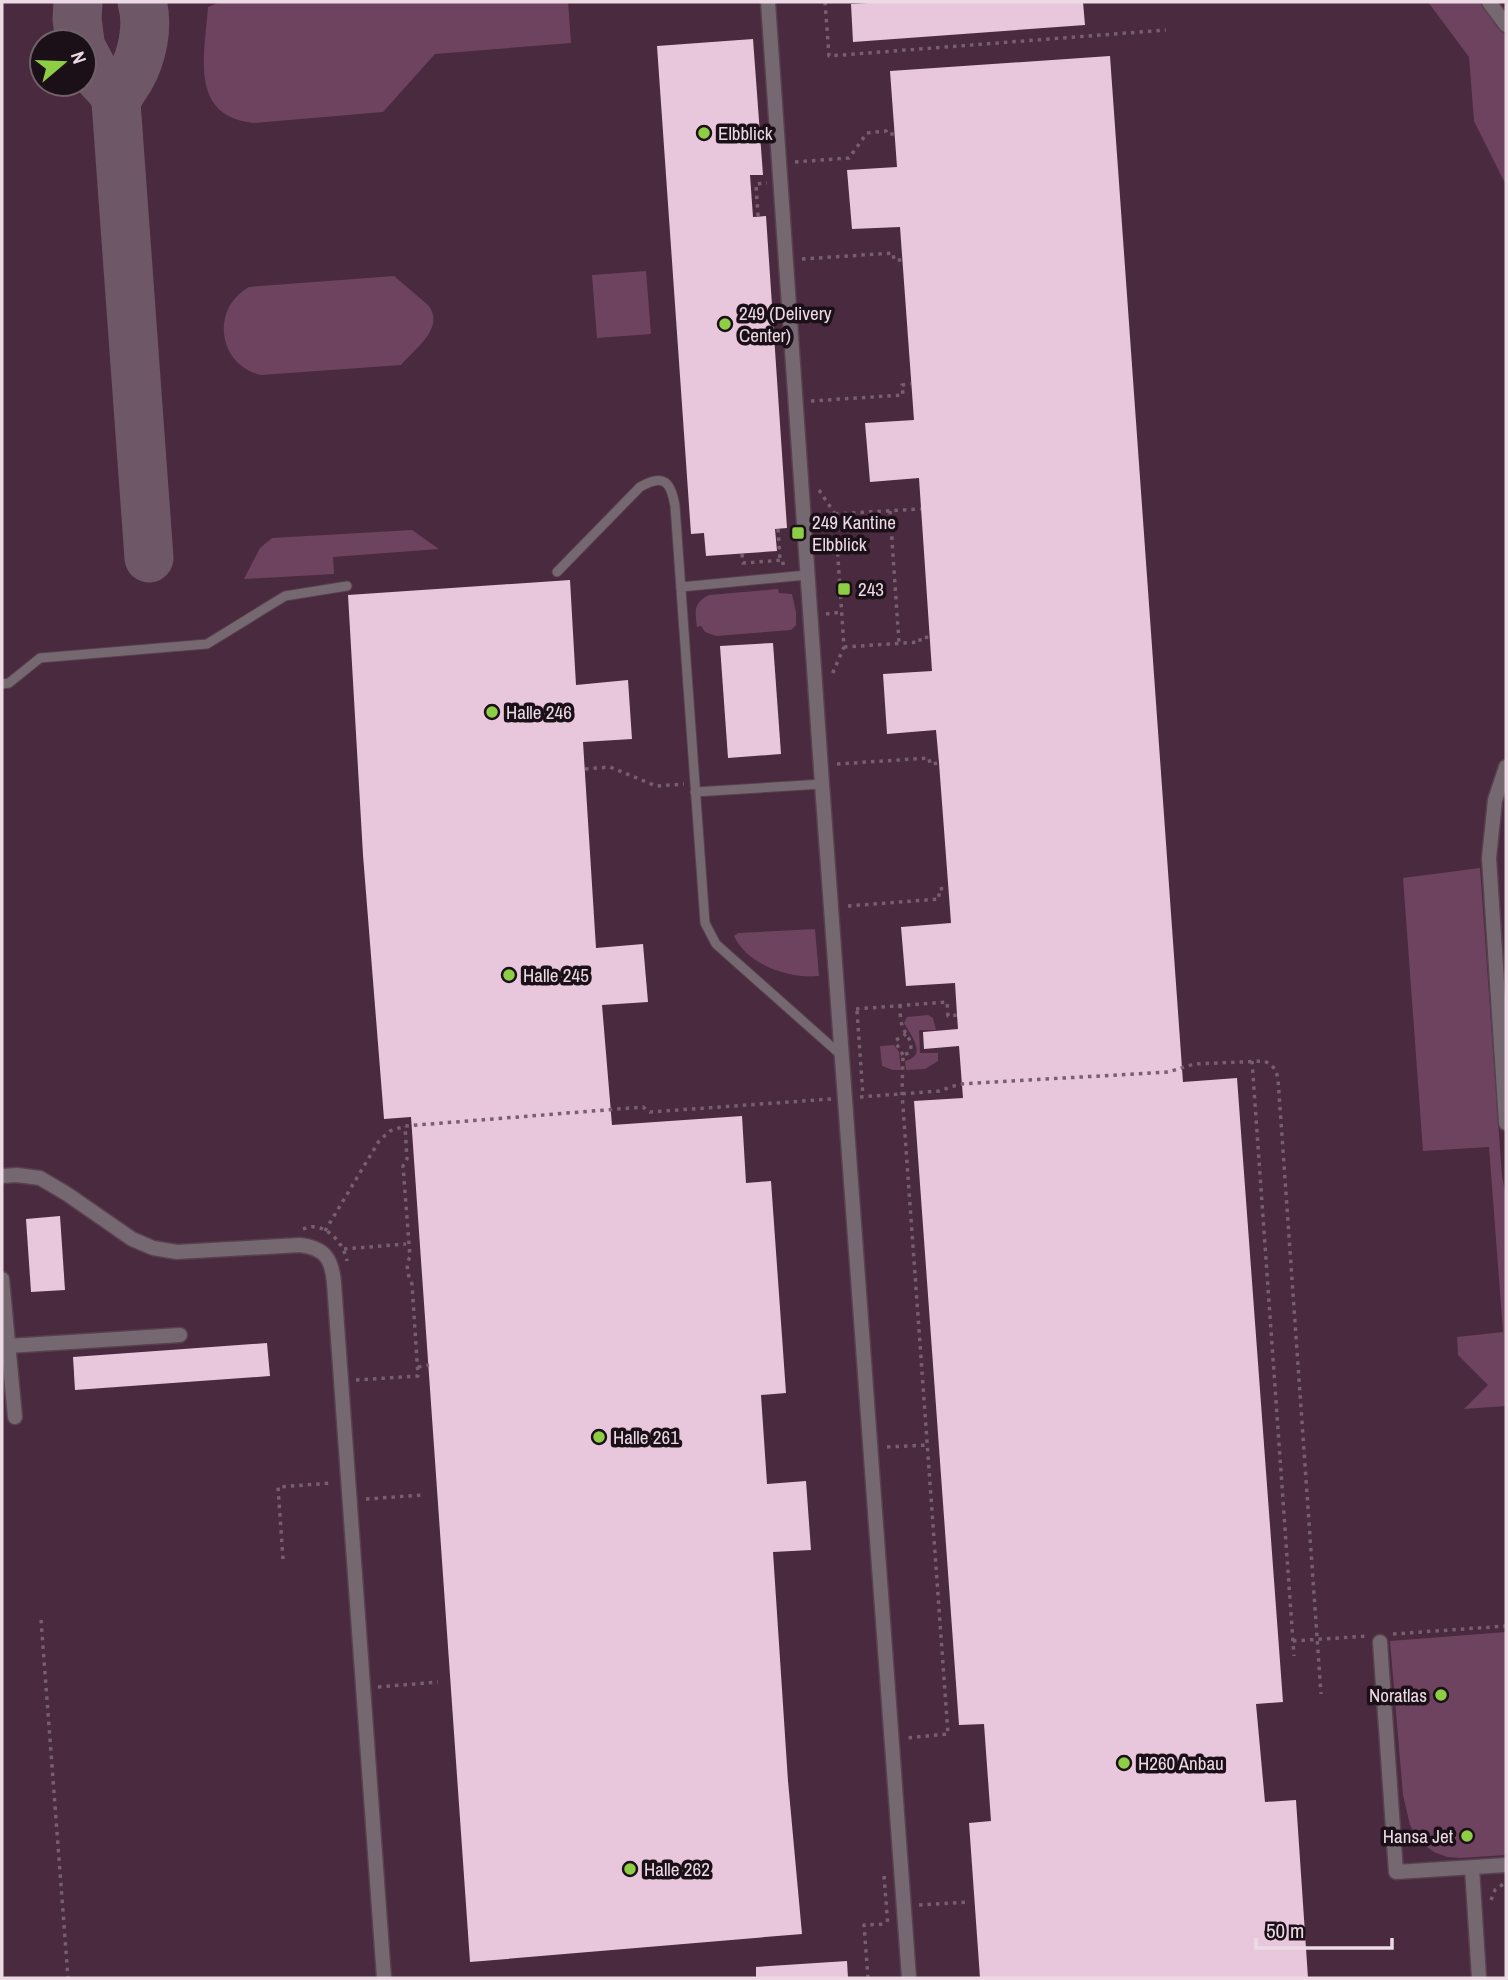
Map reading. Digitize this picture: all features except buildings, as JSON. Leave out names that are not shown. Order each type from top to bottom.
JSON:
[{"type":"street","points":[[768,2],[909,1978]]},
{"type":"street","points":[[1489,2],[1506,25]]},
{"type":"street","points":[[1506,767],[1495,800],[1489,858],[1506,1123]]},
{"type":"street","points":[[2,1176],[40,1178],[132,1240],[153,1248],[177,1252],[300,1245],[318,1249],[330,1262],[334,1283],[384,1978]]},
{"type":"street","points":[[2,1279],[15,1417]]},
{"type":"street","points":[[8,1346],[180,1335]]},
{"type":"street","points":[[1379,1637],[1396,1872],[1506,1865]]},
{"type":"street","points":[[1472,1868],[1479,1978]]},
{"type":"lane","points":[[557,572],[640,486],[650,481],[660,480],[667,483],[672,490],[681,587],[705,923],[716,944],[842,1056]]},
{"type":"lane","points":[[681,587],[807,575]]},
{"type":"lane","points":[[2,684],[9,683],[40,658],[208,644],[285,596],[347,586]]},
{"type":"lane","points":[[695,792],[822,784]]},
{"type":"path","points":[[825,2],[829,56],[1166,30]]},
{"type":"path","points":[[795,162],[849,158],[867,133],[886,131],[887,135],[894,134]]},
{"type":"path","points":[[802,259],[893,253],[894,260],[902,260]]},
{"type":"path","points":[[811,401],[903,395],[902,385],[911,384]]},
{"type":"path","points":[[817,488],[835,514],[844,647],[830,679]]},
{"type":"path","points":[[835,514],[921,509]]},
{"type":"path","points":[[890,511],[899,643]]},
{"type":"path","points":[[778,529],[780,560]]},
{"type":"path","points":[[844,647],[920,642],[920,638],[930,637]]},
{"type":"path","points":[[837,764],[929,758],[930,764],[939,764]]},
{"type":"path","points":[[848,906],[939,899],[939,889],[948,888]]},
{"type":"path","points":[[856,1009],[947,1002],[948,1016],[957,1015]]},
{"type":"path","points":[[900,1005],[902,1025],[912,1048],[909,1054],[903,1055]]},
{"type":"path","points":[[906,1034],[896,1040],[896,1043],[903,1055],[902,1093],[948,1734],[905,1738],[906,1749]]},
{"type":"path","points":[[1252,1061],[1294,1656]]},
{"type":"path","points":[[325,1231],[379,1142],[390,1131],[405,1126],[643,1107],[650,1112],[939,1091],[960,1084],[1168,1072],[1194,1064],[1264,1061],[1272,1065],[1278,1079],[1321,1694]]},
{"type":"path","points":[[356,1380],[418,1376],[412,1284],[408,1276],[407,1261],[410,1257],[403,1166],[407,1159],[405,1126]]},
{"type":"path","points":[[344,1249],[406,1244]]},
{"type":"path","points":[[418,1367],[429,1365]]},
{"type":"path","points":[[870,1449],[928,1444]]},
{"type":"path","points":[[283,1559],[278,1487],[335,1483],[336,1492]]},
{"type":"path","points":[[364,1499],[423,1495]]},
{"type":"path","points":[[41,1620],[68,1978]]},
{"type":"path","points":[[1293,1641],[1506,1626]]},
{"type":"path","points":[[378,1687],[438,1682]]},
{"type":"path","points":[[867,1978],[864,1925],[887,1924],[886,1907],[970,1902]]},
{"type":"shaded area","points":[[2,2],[1504,2],[1506,1978],[2,1978]]},
{"type":"shaded area","points":[[220,2],[568,2],[571,43],[435,54],[383,112],[253,123],[232,118],[218,108],[209,95],[204,62],[208,7]]},
{"type":"shaded area","points":[[1428,2],[1481,2],[1506,36],[1506,185],[1474,121],[1469,57]]},
{"type":"shaded area","points":[[646,271],[651,334],[597,338],[592,275]]},
{"type":"shaded area","points":[[394,276],[428,305],[433,313],[431,329],[401,365],[261,375],[235,360],[228,349],[224,322],[228,309],[249,287]]},
{"type":"shaded area","points":[[412,530],[439,549],[333,557],[334,574],[244,579],[260,548],[272,538]]},
{"type":"shaded area","points":[[778,589],[779,593],[792,594],[796,625],[791,630],[716,636],[705,632],[701,626],[697,627],[696,608],[700,601],[709,595]]},
{"type":"shaded area","points":[[1480,868],[1502,1176],[1506,1196],[1506,1406],[1464,1409],[1488,1385],[1458,1355],[1457,1337],[1503,1332],[1489,1147],[1423,1151],[1403,878]]},
{"type":"shaded area","points":[[815,929],[819,976],[795,975],[770,968],[749,955],[734,936],[738,933]]},
{"type":"shaded area","points":[[928,1015],[933,1018],[936,1030],[919,1030],[920,1053],[938,1053],[938,1061],[925,1069],[906,1070],[905,1061],[912,1058],[917,1050],[904,1023],[907,1017]]},
{"type":"shaded area","points":[[894,1045],[899,1052],[901,1070],[882,1066],[880,1046]]},
{"type":"shaded area","points":[[1506,1632],[1506,1855],[1447,1857],[1420,1842],[1410,1825],[1403,1795],[1390,1641]]},
{"type":"taxiway","points":[[78,2],[78,28]]},
{"type":"taxiway","points":[[116,102],[141,51],[145,21],[142,2]]},
{"type":"taxiway","points":[[98,76],[112,91],[116,102],[149,558]]},
{"type":"place","name":"Elbblick","points":[[704,133]]},
{"type":"place","name":"249 (Delivery Center)","points":[[725,324]]},
{"type":"place","name":"249 Kantine Elbblick","points":[[798,533]]},
{"type":"place","name":"243","points":[[844,589]]},
{"type":"place","name":"Halle 246","points":[[492,712]]},
{"type":"place","name":"Halle 245","points":[[509,975]]},
{"type":"place","name":"Halle 261","points":[[599,1437]]},
{"type":"place","name":"Noratlas","points":[[1441,1695]]},
{"type":"place","name":"H260 Anbau","points":[[1124,1763]]},
{"type":"place","name":"Hansa Jet","points":[[1467,1836]]},
{"type":"place","name":"Halle 262","points":[[630,1869]]}]
